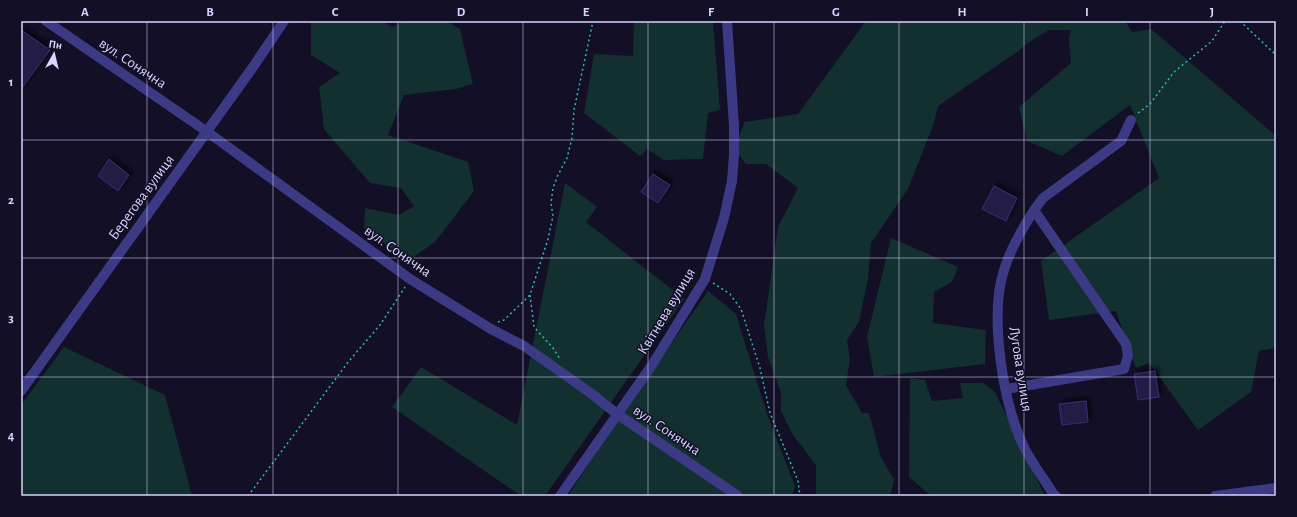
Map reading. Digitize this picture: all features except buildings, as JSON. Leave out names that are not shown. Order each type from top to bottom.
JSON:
[{"type":"street","name":"вул. Сонячна","points":[[46,21],[206,131],[410,279],[485,325],[524,346],[592,394],[617,414],[738,496]]},
{"type":"street","name":"Берегова вулиця","points":[[21,390],[284,21]]},
{"type":"street","name":"Квітнева вулиця","points":[[560,496],[652,365],[705,279],[729,197],[734,155],[734,126],[727,21]]},
{"type":"street","name":"Лугова вулиця","points":[[1056,496],[1026,450],[1012,418],[1001,365],[998,328],[999,296],[1004,270],[1034,210],[1043,198],[1121,141],[1131,120]]},
{"type":"street","points":[[1006,389],[1124,369],[1128,356],[1126,344],[1034,210]]},
{"type":"street","points":[[1215,496],[1276,488]]},
{"type":"path","points":[[560,359],[553,348],[534,326],[530,295],[548,239],[553,216],[553,188],[567,158],[572,138],[574,110],[593,21]]},
{"type":"path","points":[[1131,120],[1150,104],[1174,72],[1212,41],[1225,21]]},
{"type":"path","points":[[1240,21],[1276,55]]},
{"type":"path","points":[[248,496],[349,361],[380,325],[410,279]]},
{"type":"path","points":[[705,279],[730,294],[736,300],[741,309],[760,368],[770,413],[798,481],[800,496]]},
{"type":"path","points":[[485,325],[504,320],[530,295]]},
{"type":"green space","points":[[311,21],[382,21],[392,27],[404,21],[447,21],[460,29],[473,84],[456,89],[404,95],[388,135],[468,162],[474,191],[435,242],[408,261],[364,228],[365,208],[399,215],[414,206],[401,188],[370,183],[324,129],[319,87],[340,73],[311,55]]},
{"type":"green space","points":[[634,21],[713,21],[720,110],[708,113],[703,159],[664,160],[647,149],[640,156],[584,113],[594,54],[633,56]]},
{"type":"green space","points":[[866,21],[1125,21],[1132,32],[1151,29],[1276,136],[1276,348],[1259,351],[1251,392],[1198,430],[1149,363],[1136,368],[1116,311],[1049,320],[1041,261],[1159,178],[1130,105],[1062,156],[1027,141],[1019,107],[1071,63],[1069,38],[1071,30],[1049,30],[1029,42],[1017,52],[938,106],[934,123],[908,189],[871,243],[868,279],[859,322],[847,340],[850,359],[846,385],[862,413],[869,413],[881,457],[894,480],[890,496],[816,496],[816,465],[793,435],[781,411],[781,393],[768,357],[764,325],[778,227],[798,188],[766,164],[746,164],[739,155],[739,136],[745,122],[798,114]]},
{"type":"green space","points":[[565,183],[597,207],[586,222],[684,299],[545,496],[521,496],[392,407],[421,367],[517,425]]},
{"type":"green space","points":[[891,238],[958,267],[952,282],[934,292],[933,323],[986,330],[985,364],[874,377],[867,337]]},
{"type":"green space","points":[[708,291],[736,314],[768,417],[795,486],[792,496],[568,496],[614,425]]},
{"type":"green space","points":[[64,347],[165,395],[192,496],[21,496],[21,405]]},
{"type":"green space","points":[[910,378],[925,380],[932,401],[963,398],[960,383],[983,383],[995,392],[1045,496],[931,496],[909,477]]}]
